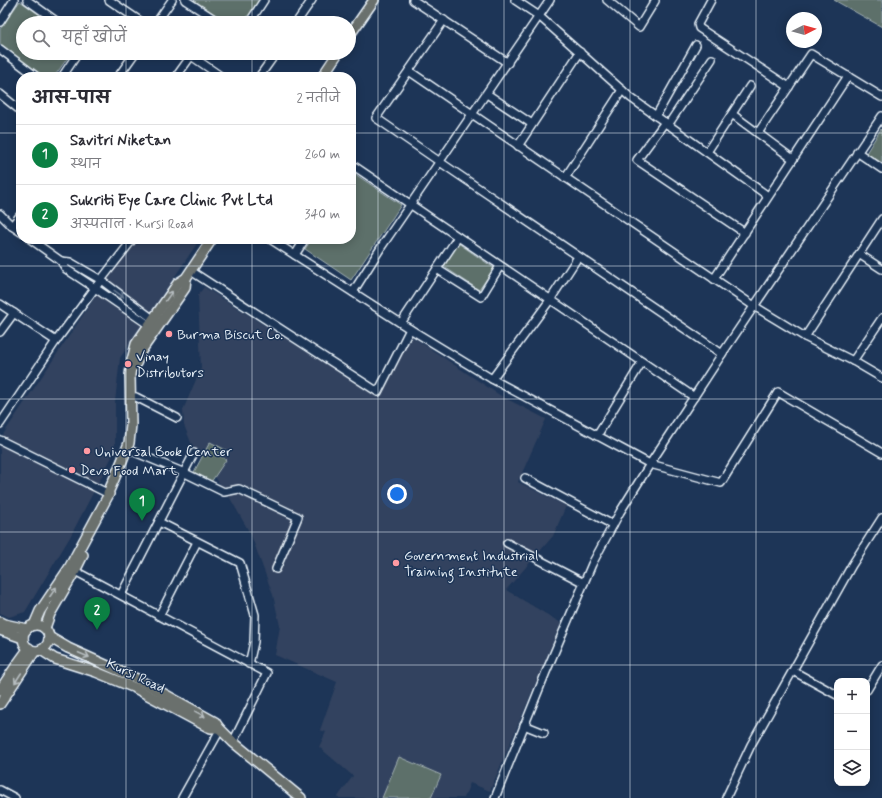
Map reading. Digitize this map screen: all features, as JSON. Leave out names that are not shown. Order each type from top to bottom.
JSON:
[{"type":"main road","points":[[356,26],[374,0]]},
{"type":"main road","points":[[325,72],[333,60]]},
{"type":"main road","points":[[45,628],[50,614],[75,570],[125,469],[130,450],[132,425],[130,375],[136,344],[184,288],[188,275],[209,244]]},
{"type":"main road","points":[[35,650],[25,644],[24,635],[69,568],[109,494],[108,493],[130,450],[134,449],[136,426],[135,366],[153,324]]},
{"type":"main road","points":[[0,622],[4,624],[30,627],[42,626],[49,634],[46,647],[35,650],[0,690]]},
{"type":"main road","points":[[0,630],[24,638]]},
{"type":"main road","name":"Kursi Road","points":[[49,637],[68,648],[143,682],[215,722],[219,729],[302,798]]},
{"type":"main road","points":[[0,704],[35,650]]},
{"type":"main road","name":"Kursi Road","points":[[35,650],[55,659],[96,672],[135,688],[208,727],[219,729]]},
{"type":"street","points":[[0,22],[14,0]]},
{"type":"street","points":[[27,0],[49,16]]},
{"type":"street","points":[[109,0],[133,16]]},
{"type":"street","points":[[161,16],[172,0]]},
{"type":"street","points":[[185,0],[209,16]]},
{"type":"street","points":[[254,16],[264,0]]},
{"type":"street","points":[[301,16],[312,0]]},
{"type":"street","points":[[413,0],[508,63]]},
{"type":"street","points":[[515,0],[539,16],[631,98],[768,196]]},
{"type":"street","points":[[353,292],[550,0]]},
{"type":"street","points":[[607,0],[638,27],[640,27],[655,1]]},
{"type":"street","points":[[708,1],[698,24],[699,28],[789,87]]},
{"type":"street","points":[[444,20],[376,118],[722,354]]},
{"type":"street","points":[[656,116],[696,45]]},
{"type":"street","points":[[0,49],[30,72]]},
{"type":"street","points":[[518,146],[580,52]]},
{"type":"street","points":[[758,133],[811,54],[882,97]]},
{"type":"street","points":[[712,59],[667,124],[637,160],[745,233]]},
{"type":"street","points":[[65,72],[73,60]]},
{"type":"street","points":[[122,72],[130,60]]},
{"type":"street","points":[[179,72],[186,60]]},
{"type":"street","points":[[198,60],[215,72]]},
{"type":"street","points":[[262,72],[271,60]]},
{"type":"street","points":[[409,71],[754,306],[882,378]]},
{"type":"street","points":[[714,279],[848,76]]},
{"type":"street","points":[[707,152],[750,86]]},
{"type":"street","points":[[565,178],[622,90]]},
{"type":"street","points":[[0,94],[16,107]]},
{"type":"street","points":[[487,94],[532,124]]},
{"type":"street","points":[[732,114],[793,159]]},
{"type":"street","points":[[495,798],[592,564],[620,512],[754,306],[858,152],[881,121]]},
{"type":"street","points":[[858,152],[882,169]]},
{"type":"street","points":[[356,171],[411,205],[694,397]]},
{"type":"street","points":[[0,214],[16,229]]},
{"type":"street","points":[[805,336],[882,219]]},
{"type":"street","points":[[12,226],[16,221]]},
{"type":"street","points":[[401,323],[458,237]]},
{"type":"street","points":[[37,244],[61,261],[66,269],[153,324]]},
{"type":"street","points":[[0,424],[56,341],[129,244]]},
{"type":"street","points":[[278,244],[410,329],[492,379],[650,464],[721,483],[778,392],[882,453]]},
{"type":"street","points":[[295,255],[302,244]]},
{"type":"street","points":[[859,254],[882,269]]},
{"type":"street","points":[[492,379],[550,300],[578,257]]},
{"type":"street","points":[[61,261],[70,262],[101,280],[153,324]]},
{"type":"street","points":[[437,269],[481,297],[500,266]]},
{"type":"street","points":[[188,275],[378,392],[410,329]]},
{"type":"street","points":[[0,304],[56,341]]},
{"type":"street","points":[[0,332],[14,313]]},
{"type":"street","points":[[853,361],[882,318]]},
{"type":"street","points":[[597,436],[642,362]]},
{"type":"street","points":[[136,397],[177,418]]},
{"type":"street","points":[[0,440],[109,494]]},
{"type":"street","points":[[130,450],[185,473],[224,492],[239,489],[298,517],[276,569]]},
{"type":"street","points":[[121,595],[194,453]]},
{"type":"street","points":[[525,478],[613,525]]},
{"type":"street","points":[[726,798],[751,745],[852,565],[882,518]]},
{"type":"street","points":[[159,522],[240,563],[255,615],[254,642],[249,664]]},
{"type":"street","points":[[159,616],[197,542]]},
{"type":"street","points":[[507,542],[584,583]]},
{"type":"street","points":[[75,570],[267,673],[234,742]]},
{"type":"street","points":[[870,685],[882,665]]},
{"type":"street","points":[[793,670],[834,693]]},
{"type":"street","points":[[524,725],[544,733]]},
{"type":"street","points":[[182,798],[219,729]]},
{"type":"street","points":[[0,790],[14,798]]},
{"type":"shaded area","points":[[131,244],[197,244],[120,358],[115,402],[115,451],[70,537],[25,612],[9,617],[0,613],[0,439]]},
{"type":"shaded area","name":"Government Industrial Training Institute","points":[[204,287],[380,398],[411,336],[501,396],[546,419],[518,482],[566,506],[553,536],[506,590],[561,623],[490,791],[470,783],[464,798],[337,798],[353,776],[319,747],[326,732],[320,730],[337,682],[275,655],[280,626],[273,595],[251,535],[230,498],[192,445],[184,425],[183,410],[201,368],[198,295]]},
{"type":"green space","points":[[193,0],[260,0],[249,16],[217,16]]},
{"type":"green space","points":[[834,0],[882,0],[882,27]]},
{"type":"green space","points":[[20,1],[41,16],[16,16],[16,56],[0,45],[0,29]]},
{"type":"green space","points":[[21,60],[66,60],[58,72],[38,72]]},
{"type":"green space","points":[[881,129],[882,130],[882,163],[866,153]]},
{"type":"green space","points":[[356,175],[401,205],[351,280],[305,249],[308,244],[356,244]]},
{"type":"green space","points":[[458,243],[494,268],[479,290],[443,266]]},
{"type":"green space","points":[[210,442],[226,450],[221,456],[226,460],[211,482],[194,472]]},
{"type":"green space","points":[[399,757],[441,775],[431,798],[382,798]]},
{"type":"place","name":"Burma Biscut Co.","points":[[169,334]]},
{"type":"place","name":"Vinay Distributors","points":[[128,364]]},
{"type":"place","name":"Universal Book Center","points":[[87,451]]},
{"type":"place","name":"Deva Food Mart","points":[[72,470]]},
{"type":"place","name":"Savitri Niketan","points":[[142,521]]},
{"type":"place","name":"Government Industrial Training Institute","points":[[396,563]]},
{"type":"place","name":"Sukriti Eye Care Clinic Pvt Ltd","points":[[97,630]]}]
